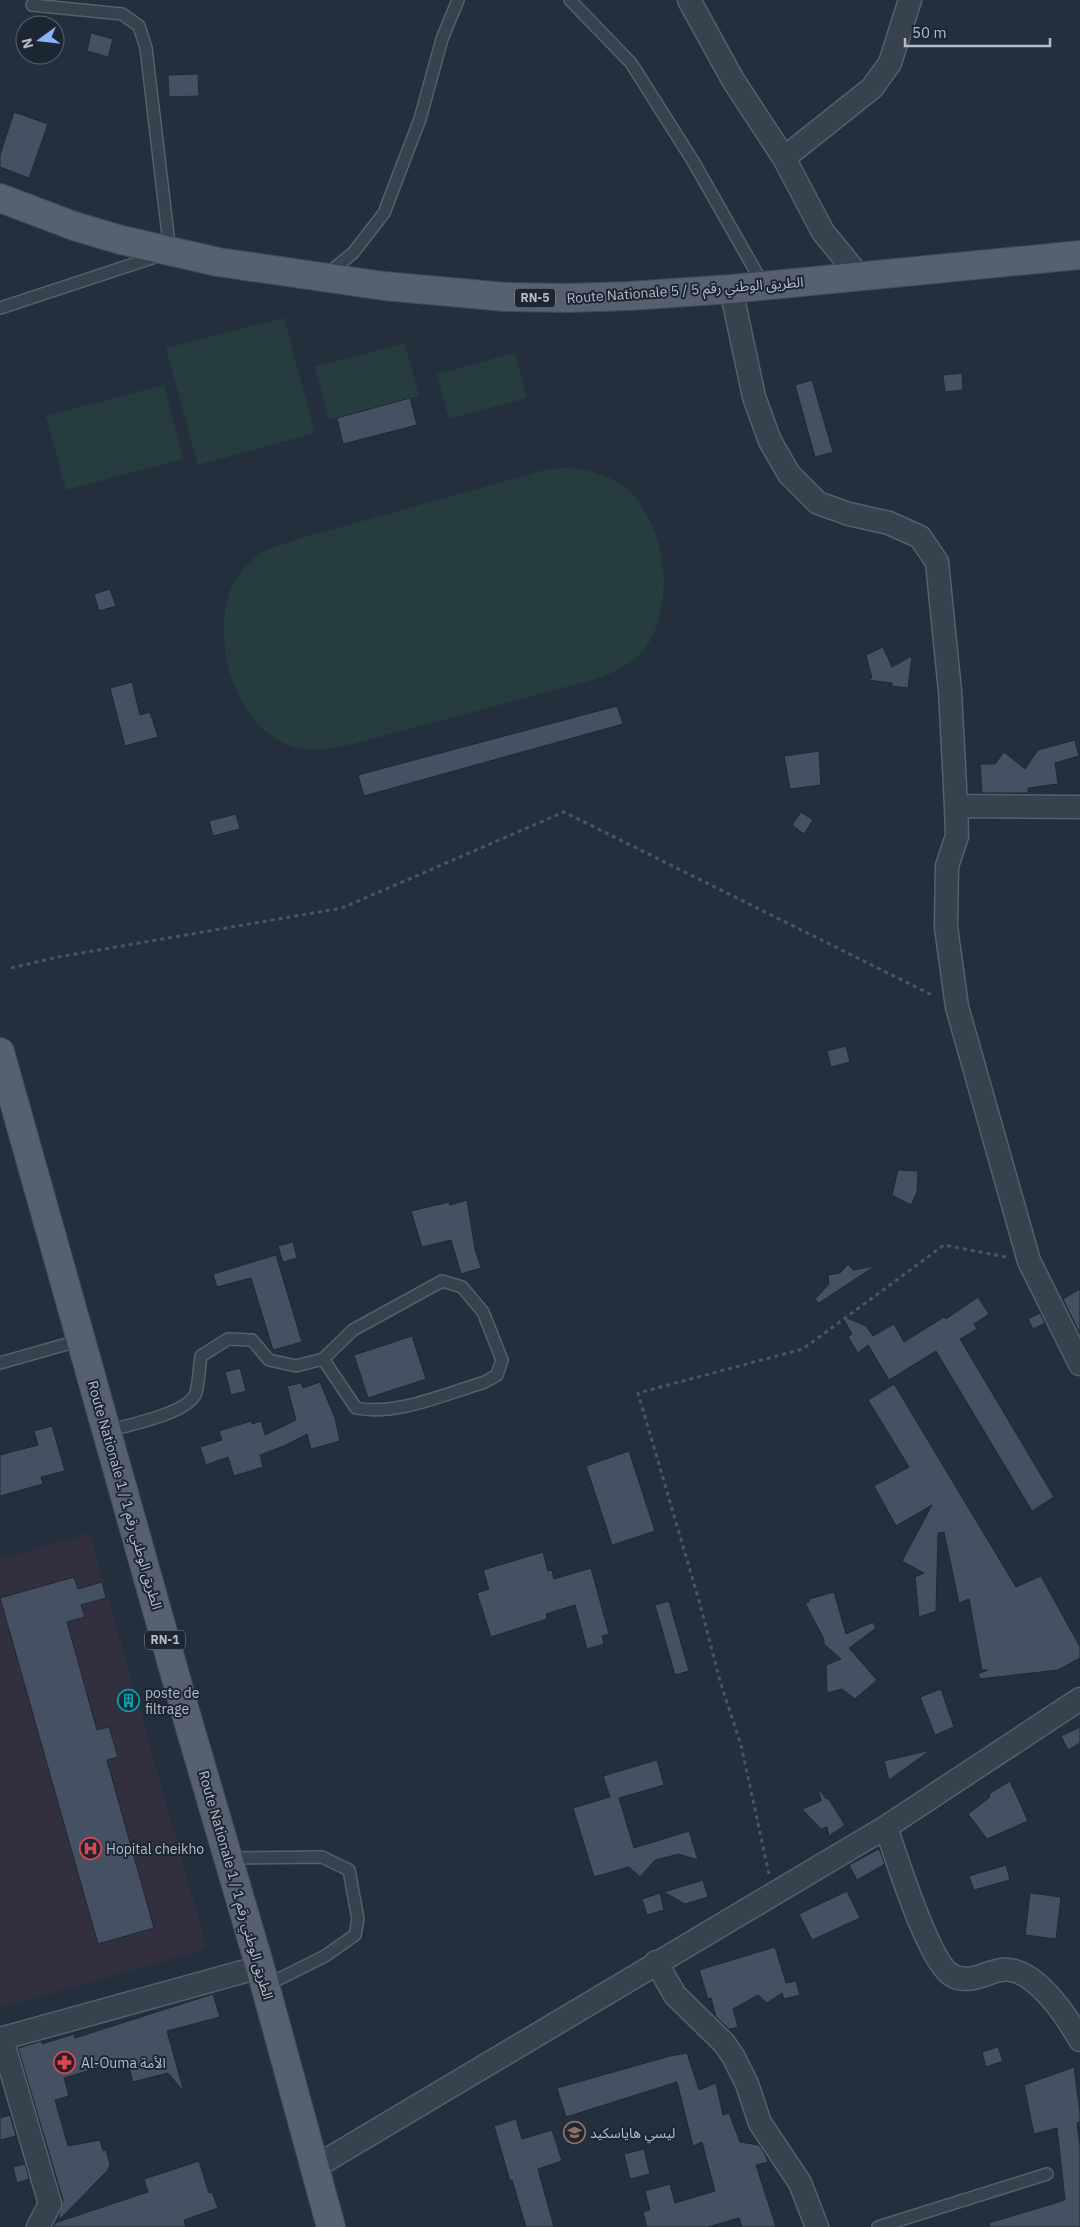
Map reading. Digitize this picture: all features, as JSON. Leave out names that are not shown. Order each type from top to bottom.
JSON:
[{"type":"main road","name":"Route Nationale 5 / الطريق الوطني رقم 5","points":[[0,198],[74,226],[170,252],[218,262],[323,278],[445,293],[506,297],[594,297],[731,289],[1080,255]]},
{"type":"main road","name":"Route Nationale 1 / الطريق الوطني رقم 1","points":[[0,1052],[263,1977],[331,2227]]},
{"type":"street","points":[[689,0],[733,80],[784,158],[824,232],[859,276]]},
{"type":"street","points":[[784,158],[872,88],[890,63],[910,0]]},
{"type":"street","points":[[731,289],[754,397],[770,441],[789,474],[818,503],[849,514],[889,523],[920,537],[937,562],[950,691],[956,806],[957,836],[947,866],[946,927],[957,1007],[1029,1261],[1080,1364]]},
{"type":"street","points":[[956,806],[1080,807]]},
{"type":"street","points":[[315,2167],[656,1962],[886,1827],[1080,1699]]},
{"type":"street","points":[[886,1827],[926,1936],[939,1962],[952,1976],[968,1980],[1002,1970],[1018,1970],[1032,1979],[1069,2020],[1080,2040]]},
{"type":"street","points":[[656,1962],[675,1995],[718,2038],[733,2056],[747,2084],[760,2123],[800,2183],[817,2227]]},
{"type":"street","points":[[38,2227],[50,2204],[1,2039],[263,1977]]},
{"type":"lane","points":[[323,278],[353,253],[384,213],[420,119],[442,39],[458,0]]},
{"type":"lane","points":[[570,0],[631,64],[693,161],[764,286]]},
{"type":"lane","points":[[0,308],[170,252],[146,48],[139,26],[122,14],[32,5]]},
{"type":"lane","points":[[107,1431],[171,1412],[188,1403],[196,1394],[202,1356],[228,1339],[252,1340],[269,1360],[296,1366],[323,1359],[353,1330],[442,1281],[462,1287],[483,1312],[502,1360],[497,1374],[485,1382],[391,1410],[372,1411],[356,1408],[323,1359]]},
{"type":"lane","points":[[0,1364],[81,1340]]},
{"type":"lane","points":[[228,1858],[322,1857],[349,1870],[358,1919],[355,1935],[325,1956],[263,1977]]},
{"type":"lane","points":[[878,2227],[1047,2174]]},
{"type":"path","points":[[11,968],[58,957],[342,908],[564,812],[957,1007]]},
{"type":"path","points":[[773,1893],[741,1745],[720,1681],[638,1393],[803,1349],[944,1245],[1029,1261]]},
{"type":"shaded area","name":"Hopital cheikho","points":[[90,1533],[207,1949],[0,2008],[0,1559]]},
{"type":"green space","points":[[284,318],[315,433],[198,465],[166,348]]},
{"type":"green space","points":[[405,343],[419,396],[329,420],[315,367]]},
{"type":"green space","points":[[515,353],[527,398],[449,419],[437,374]]},
{"type":"green space","points":[[164,385],[183,459],[66,490],[46,416]]},
{"type":"green space","points":[[570,467],[605,476],[629,490],[645,512],[659,546],[663,564],[664,583],[659,620],[647,645],[628,664],[596,679],[335,748],[312,750],[297,748],[275,739],[257,724],[243,704],[233,681],[226,657],[224,632],[226,608],[232,586],[255,557],[276,546],[305,537],[545,470]]},
{"type":"building","points":[[91,33],[113,39],[108,57],[87,51]]},
{"type":"building","points":[[198,74],[199,96],[169,97],[168,75]]},
{"type":"building","points":[[14,112],[48,124],[29,178],[0,167],[0,155]]},
{"type":"building","points":[[962,373],[963,390],[945,392],[943,375]]},
{"type":"building","points":[[812,380],[833,452],[815,457],[795,385]]},
{"type":"building","points":[[410,398],[417,425],[343,444],[337,418]]},
{"type":"building","points":[[110,589],[116,606],[99,611],[94,594]]},
{"type":"building","points":[[883,647],[892,667],[912,656],[908,688],[892,686],[892,683],[867,680],[872,678],[866,655]]},
{"type":"building","points":[[132,682],[140,715],[150,712],[158,737],[125,746],[110,688]]},
{"type":"building","points":[[617,706],[623,724],[364,796],[358,775]]},
{"type":"building","points":[[1075,740],[1079,756],[1055,763],[1058,784],[1028,788],[1028,793],[982,793],[980,764],[995,764],[1004,752],[1025,769],[1038,750]]},
{"type":"building","points":[[819,751],[821,785],[790,789],[784,756]]},
{"type":"building","points":[[801,812],[813,820],[804,834],[792,825]]},
{"type":"building","points":[[236,814],[240,829],[213,836],[209,821]]},
{"type":"building","points":[[846,1046],[850,1062],[831,1067],[827,1051]]},
{"type":"building","points":[[898,1170],[918,1171],[917,1192],[911,1205],[892,1195]]},
{"type":"building","points":[[467,1200],[475,1249],[481,1268],[461,1274],[451,1240],[422,1247],[411,1211],[449,1202],[450,1205]]},
{"type":"building","points":[[293,1242],[297,1258],[283,1262],[278,1246]]},
{"type":"building","points":[[276,1255],[302,1342],[273,1350],[251,1278],[217,1287],[213,1274]]},
{"type":"building","points":[[848,1264],[853,1270],[875,1266],[819,1303],[815,1299],[829,1284],[828,1275],[840,1273]]},
{"type":"building","points":[[1080,1289],[1080,1334],[1063,1299]]},
{"type":"building","points":[[978,1297],[989,1314],[974,1324],[977,1329],[960,1339],[1054,1497],[1032,1511],[936,1351],[889,1380],[868,1345],[858,1353],[848,1337],[852,1334],[842,1316],[866,1326],[873,1336],[894,1324],[904,1342],[944,1317],[946,1319]]},
{"type":"building","points":[[1040,1313],[1045,1323],[1033,1329],[1028,1319]]},
{"type":"building","points":[[412,1336],[426,1379],[368,1398],[354,1355]]},
{"type":"building","points":[[240,1368],[246,1391],[231,1395],[225,1372]]},
{"type":"building","points":[[320,1382],[335,1418],[340,1441],[311,1449],[307,1434],[260,1455],[263,1467],[234,1476],[228,1457],[206,1465],[200,1447],[222,1440],[219,1431],[251,1421],[252,1424],[261,1421],[265,1435],[296,1420],[287,1386],[301,1383],[303,1388]]},
{"type":"building","points":[[894,1384],[1016,1587],[1041,1576],[1080,1647],[1080,1658],[1058,1670],[980,1679],[978,1674],[988,1670],[982,1670],[969,1599],[959,1603],[944,1532],[938,1533],[936,1611],[919,1617],[915,1577],[924,1573],[902,1561],[932,1505],[896,1526],[874,1486],[909,1467],[868,1400]]},
{"type":"building","points":[[52,1426],[65,1471],[41,1477],[43,1484],[0,1496],[0,1455],[38,1445],[34,1431]]},
{"type":"building","points":[[629,1451],[655,1531],[612,1545],[586,1466]]},
{"type":"building","points":[[543,1552],[548,1571],[552,1570],[554,1579],[591,1568],[609,1634],[602,1636],[604,1644],[587,1649],[575,1605],[546,1614],[547,1619],[491,1637],[477,1593],[489,1589],[483,1570]]},
{"type":"building","points":[[74,1577],[78,1589],[102,1582],[106,1598],[81,1605],[85,1617],[67,1622],[97,1730],[109,1727],[118,1757],[107,1760],[154,1928],[98,1944],[0,1598]]},
{"type":"building","points":[[834,1592],[846,1634],[873,1622],[876,1628],[849,1648],[877,1680],[855,1699],[842,1689],[827,1693],[826,1665],[841,1659],[824,1644],[824,1639],[805,1603],[809,1602],[809,1599]]},
{"type":"building","points":[[669,1601],[689,1671],[675,1675],[655,1605]]},
{"type":"building","points":[[941,1689],[954,1727],[935,1735],[920,1697]]},
{"type":"building","points":[[1080,1727],[1080,1743],[1068,1750],[1061,1736]]},
{"type":"building","points":[[931,1750],[889,1780],[884,1761]]},
{"type":"building","points":[[657,1760],[664,1785],[619,1798],[634,1848],[689,1831],[698,1860],[679,1854],[655,1860],[640,1877],[629,1867],[594,1877],[573,1808],[610,1797],[603,1776]]},
{"type":"building","points":[[1010,1781],[1028,1821],[987,1839],[968,1814],[990,1797],[989,1794]]},
{"type":"building","points":[[818,1787],[826,1799],[828,1798],[845,1825],[829,1836],[827,1827],[821,1829],[802,1809],[821,1801]]},
{"type":"building","points":[[879,1849],[885,1864],[857,1880],[849,1865]]},
{"type":"building","points":[[1006,1865],[1010,1880],[974,1890],[969,1876]]},
{"type":"building","points":[[703,1880],[708,1897],[685,1904],[664,1892]]},
{"type":"building","points":[[847,1891],[860,1918],[812,1940],[799,1914]]},
{"type":"building","points":[[660,1893],[664,1910],[647,1915],[642,1899]]},
{"type":"building","points":[[1030,1893],[1061,1897],[1056,1939],[1025,1935]]},
{"type":"building","points":[[775,1947],[786,1983],[796,1981],[800,1995],[784,1999],[782,1993],[767,2003],[758,1995],[733,2009],[738,2027],[729,2029],[716,2017],[711,1998],[708,1999],[699,1970]]},
{"type":"building","points":[[213,1994],[220,2017],[167,2031],[184,2092],[168,2073],[133,2082],[127,2059],[64,2078],[69,2096],[55,2100],[68,2146],[100,2140],[103,2151],[106,2150],[110,2165],[107,2171],[60,2219],[63,2200],[18,2048],[42,2041],[42,2044],[74,2034],[75,2038]]},
{"type":"building","points":[[998,2047],[1003,2061],[986,2067],[982,2052]]},
{"type":"building","points":[[687,2053],[699,2090],[716,2083],[723,2115],[729,2113],[740,2142],[759,2145],[765,2154],[768,2162],[756,2165],[776,2227],[742,2227],[739,2218],[708,2227],[647,2227],[643,2212],[650,2210],[645,2191],[670,2184],[675,2203],[715,2191],[702,2142],[693,2146],[677,2082],[566,2117],[557,2088],[670,2056]]},
{"type":"building","points":[[1074,2067],[1080,2113],[1080,2122],[1077,2123],[1080,2146],[1080,2227],[990,2227],[989,2223],[1065,2200],[1057,2128],[1034,2134],[1024,2085]]},
{"type":"building","points":[[10,2115],[16,2136],[0,2140],[0,2118]]},
{"type":"building","points":[[516,2119],[522,2139],[552,2130],[562,2161],[538,2169],[554,2227],[526,2227],[494,2126]]},
{"type":"building","points":[[644,2149],[650,2174],[630,2179],[624,2154]]},
{"type":"building","points":[[199,2161],[209,2193],[212,2192],[218,2208],[184,2220],[186,2227],[53,2227],[55,2223],[148,2192],[144,2179]]},
{"type":"building","points":[[25,2164],[29,2179],[17,2183],[13,2167]]},
{"type":"place","name":"poste de filtrage","points":[[129,1701]]},
{"type":"place","name":"Hopital cheikho","points":[[90,1849]]},
{"type":"place","name":"Al-Ouma الأمة","points":[[65,2063]]},
{"type":"place","name":"ليسي هاياسكيد","points":[[574,2133]]}]
